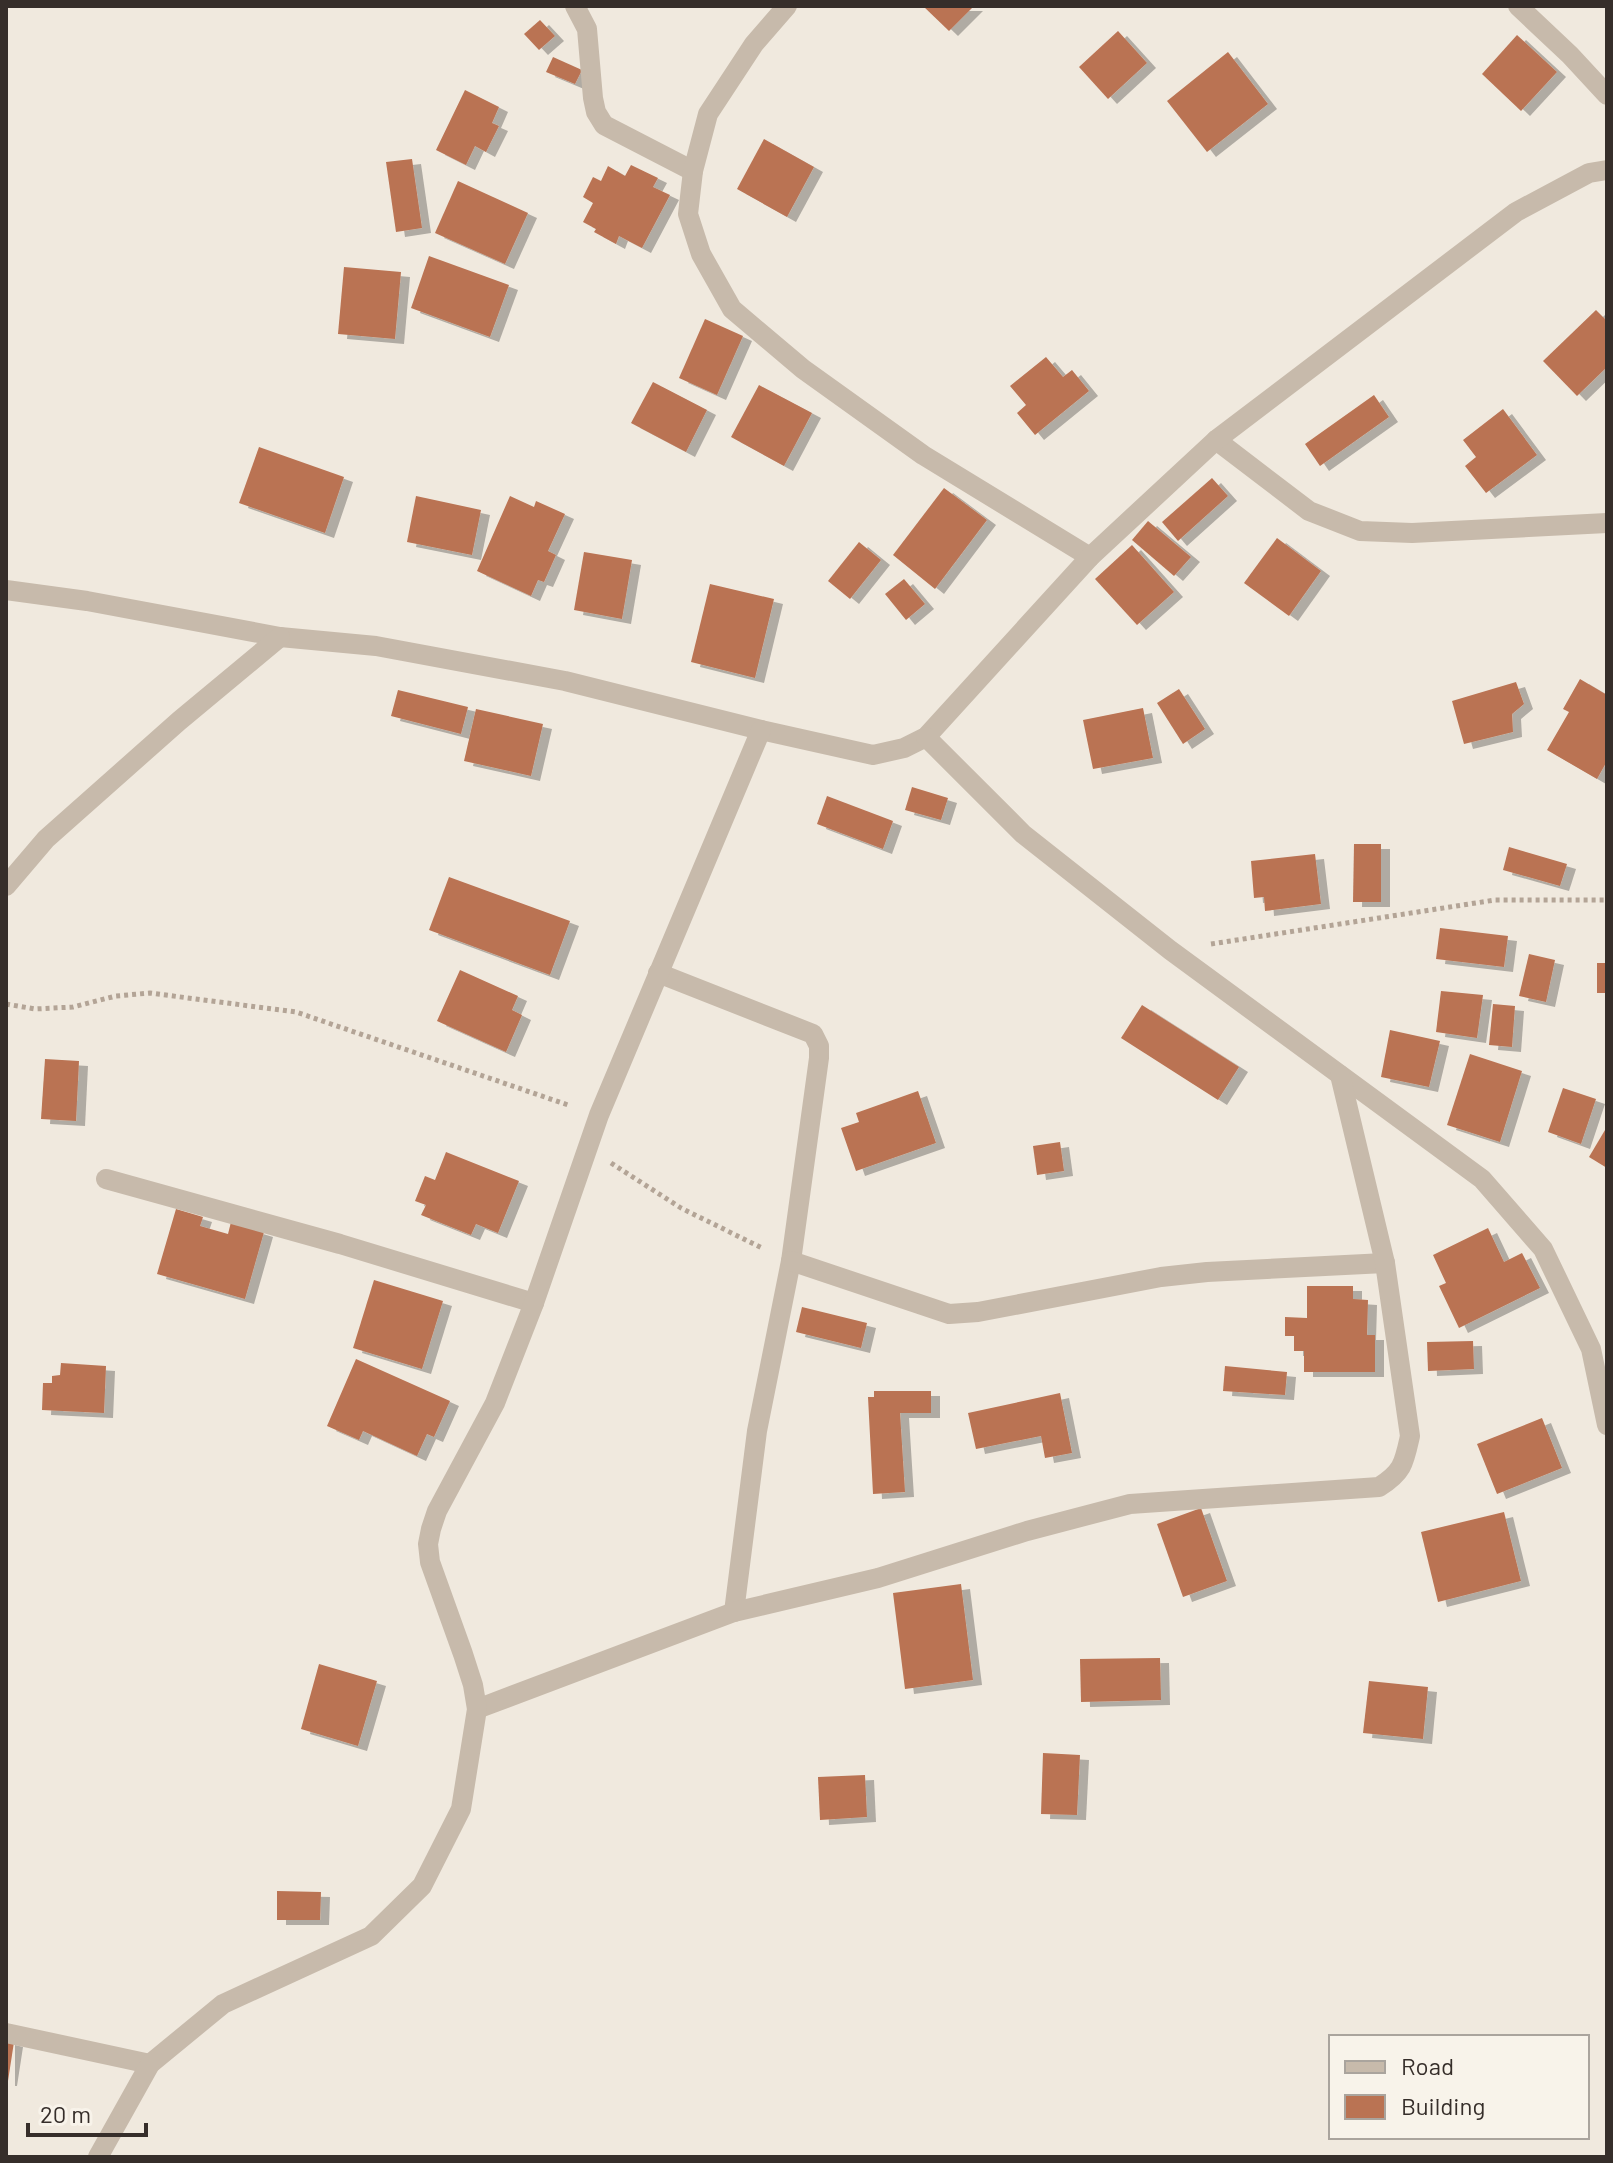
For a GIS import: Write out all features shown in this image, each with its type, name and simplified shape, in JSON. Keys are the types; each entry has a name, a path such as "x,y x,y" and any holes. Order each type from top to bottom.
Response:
{"street":[{"path":"575,6 587,29 593,98 596,112 604,125 693,171"},
{"path":"787,6 754,44 708,114 693,171 688,214 701,254 732,309 803,369 923,455 1090,557"},
{"path":"1518,6 1607,95"},
{"path":"6,590 87,601 280,637 376,646 565,681 873,755 904,748 926,737 1090,557 1216,440 1516,212 1589,173 1607,170"},
{"path":"1216,440 1309,511 1360,531 1412,533 1607,523"},
{"path":"6,886 46,839 179,721 280,637"},
{"path":"98,2157 150,2064 223,2004 371,1936 422,1886 461,1809 477,1709 463,1654 434,1578 428,1544 431,1529 437,1511 495,1403 534,1303 599,1115 761,730"},
{"path":"926,737 1023,834 1170,950 1482,1179 1543,1249 1591,1349 1607,1425"},
{"path":"658,973 813,1034 819,1046 791,1261 757,1431 734,1612"},
{"path":"477,1709 734,1612 878,1578 1027,1531 1130,1504 1379,1487 1394,1478 1404,1463 1410,1436 1385,1263 1340,1075"},
{"path":"106,1179 312,1236 534,1303"},
{"path":"791,1261 949,1314 978,1312 1192,1274 1385,1263"},
{"path":"1591,1349 1607,1332"},
{"path":"6,2033 150,2064"}],"path":[{"path":"1170,950 1495,900 1607,900"},
{"path":"6,1004 35,1009 73,1007 116,996 150,993 296,1012 599,1115"},
{"path":"587,1147 681,1208 791,1261"}],"building":[{"path":"923,6 974,6 949,31"},
{"path":"540,20 555,36 539,50 524,34"},
{"path":"1118,31 1147,63 1108,99 1079,67"},
{"path":"1517,35 1557,72 1521,111 1482,74"},
{"path":"1228,52 1268,104 1207,152 1167,101"},
{"path":"553,57 582,70 575,84 546,72"},
{"path":"465,90 499,107 492,123 499,126 486,152 475,146 466,165 436,150"},
{"path":"764,139 814,167 787,217 737,189"},
{"path":"412,159 422,228 396,232 386,162"},
{"path":"631,165 658,178 653,187 670,195 642,248 619,236 616,244 583,222 593,203 583,197 593,177 601,181 608,166 625,176"},
{"path":"458,181 528,213 505,264 435,233"},
{"path":"429,256 509,285 490,337 411,308"},
{"path":"344,267 401,272 395,339 338,334"},
{"path":"1596,310 1607,321 1607,367 1577,396 1543,361"},
{"path":"705,319 743,336 717,395 679,378"},
{"path":"1046,357 1063,377 1072,370 1089,391 1035,435 1017,413 1026,405 1010,386"},
{"path":"653,382 707,410 686,452 631,423"},
{"path":"759,385 812,413 784,466 731,437"},
{"path":"1374,395 1389,417 1320,466 1305,444"},
{"path":"1503,409 1537,455 1486,493 1465,466 1476,457 1463,440"},
{"path":"259,447 344,477 325,533 239,503"},
{"path":"1212,478 1228,496 1178,541 1162,522"},
{"path":"944,488 987,520 935,589 893,555"},
{"path":"416,496 481,510 472,555 407,542"},
{"path":"510,496 534,507 536,501 565,514 548,551 556,555 544,582 538,580 531,596 477,571"},
{"path":"1148,521 1191,557 1174,576 1132,540"},
{"path":"1277,538 1321,571 1289,616 1244,583"},
{"path":"859,542 881,560 850,599 828,581"},
{"path":"1132,545 1174,592 1137,625 1095,579"},
{"path":"584,552 632,560 622,619 574,610"},
{"path":"904,579 925,604 906,620 885,594"},
{"path":"710,584 774,599 755,678 691,662"},
{"path":"1580,679 1607,695 1607,761 1597,779 1547,750 1569,712 1563,709"},
{"path":"1516,682 1524,704 1512,714 1513,732 1464,744 1452,701"},
{"path":"1179,689 1205,729 1183,744 1157,703"},
{"path":"398,690 468,707 461,734 391,716"},
{"path":"1143,708 1153,758 1093,769 1083,720"},
{"path":"476,709 543,724 531,776 464,761"},
{"path":"912,787 948,798 941,820 905,810"},
{"path":"827,796 893,821 883,849 817,824"},
{"path":"1354,844 1381,844 1381,902 1353,902"},
{"path":"1509,847 1567,864 1560,886 1503,870"},
{"path":"1315,854 1321,904 1265,911 1264,897 1254,898 1251,861"},
{"path":"449,877 570,921 550,975 429,930"},
{"path":"1440,928 1508,936 1504,967 1436,959"},
{"path":"1529,954 1555,960 1546,1002 1519,996"},
{"path":"1597,963 1607,963 1607,993 1597,993"},
{"path":"460,970 518,996 512,1010 522,1015 506,1052 437,1021"},
{"path":"1441,991 1483,995 1477,1038 1436,1032"},
{"path":"1493,1004 1515,1006 1512,1047 1489,1045"},
{"path":"1142,1005 1239,1067 1218,1100 1121,1038"},
{"path":"1390,1030 1440,1041 1429,1087 1381,1077"},
{"path":"1470,1054 1522,1071 1500,1142 1447,1125"},
{"path":"45,1059 79,1061 76,1121 41,1119"},
{"path":"1563,1088 1596,1099 1581,1144 1548,1132"},
{"path":"918,1091 936,1143 856,1171 841,1128 859,1122 856,1113"},
{"path":"1605,1130 1607,1132 1607,1168 1589,1157"},
{"path":"1060,1142 1064,1171 1037,1175 1033,1146"},
{"path":"446,1152 519,1181 498,1233 476,1224 471,1235 421,1215 426,1205 415,1201 425,1176 435,1180"},
{"path":"176,1209 203,1217 200,1226 228,1234 231,1222 264,1232 245,1299 157,1274"},
{"path":"1488,1228 1504,1262 1522,1253 1540,1288 1459,1328 1439,1286 1446,1283 1433,1255"},
{"path":"374,1280 443,1301 422,1369 353,1348"},
{"path":"1307,1286 1353,1286 1353,1299 1368,1300 1367,1335 1375,1335 1375,1372 1304,1372 1304,1351 1294,1351 1294,1336 1285,1336 1285,1317 1307,1318"},
{"path":"802,1307 867,1323 861,1348 796,1332"},
{"path":"1473,1341 1474,1369 1428,1371 1427,1342"},
{"path":"356,1359 450,1401 434,1437 427,1434 417,1456 363,1431 359,1440 327,1426"},
{"path":"61,1363 106,1366 104,1413 42,1410 43,1383 52,1383 52,1376 60,1375"},
{"path":"1225,1366 1287,1372 1285,1395 1223,1391"},
{"path":"874,1391 931,1391 931,1413 900,1413 905,1492 873,1494 868,1397 874,1397"},
{"path":"1060,1393 1072,1453 1045,1458 1041,1436 976,1449 968,1413"},
{"path":"1542,1418 1562,1468 1497,1494 1477,1444"},
{"path":"1201,1508 1227,1581 1183,1597 1157,1524"},
{"path":"1504,1512 1521,1581 1438,1602 1421,1532"},
{"path":"961,1584 973,1680 905,1689 893,1593"},
{"path":"1160,1658 1161,1700 1081,1702 1080,1659"},
{"path":"319,1664 377,1681 358,1746 301,1729"},
{"path":"1369,1681 1428,1687 1423,1739 1363,1733"},
{"path":"1043,1753 1080,1755 1077,1815 1041,1814"},
{"path":"865,1775 867,1817 820,1820 818,1777"},
{"path":"277,1891 321,1892 320,1920 277,1920"},
{"path":"6,2040 14,2042 8,2081 6,2081"}]}
